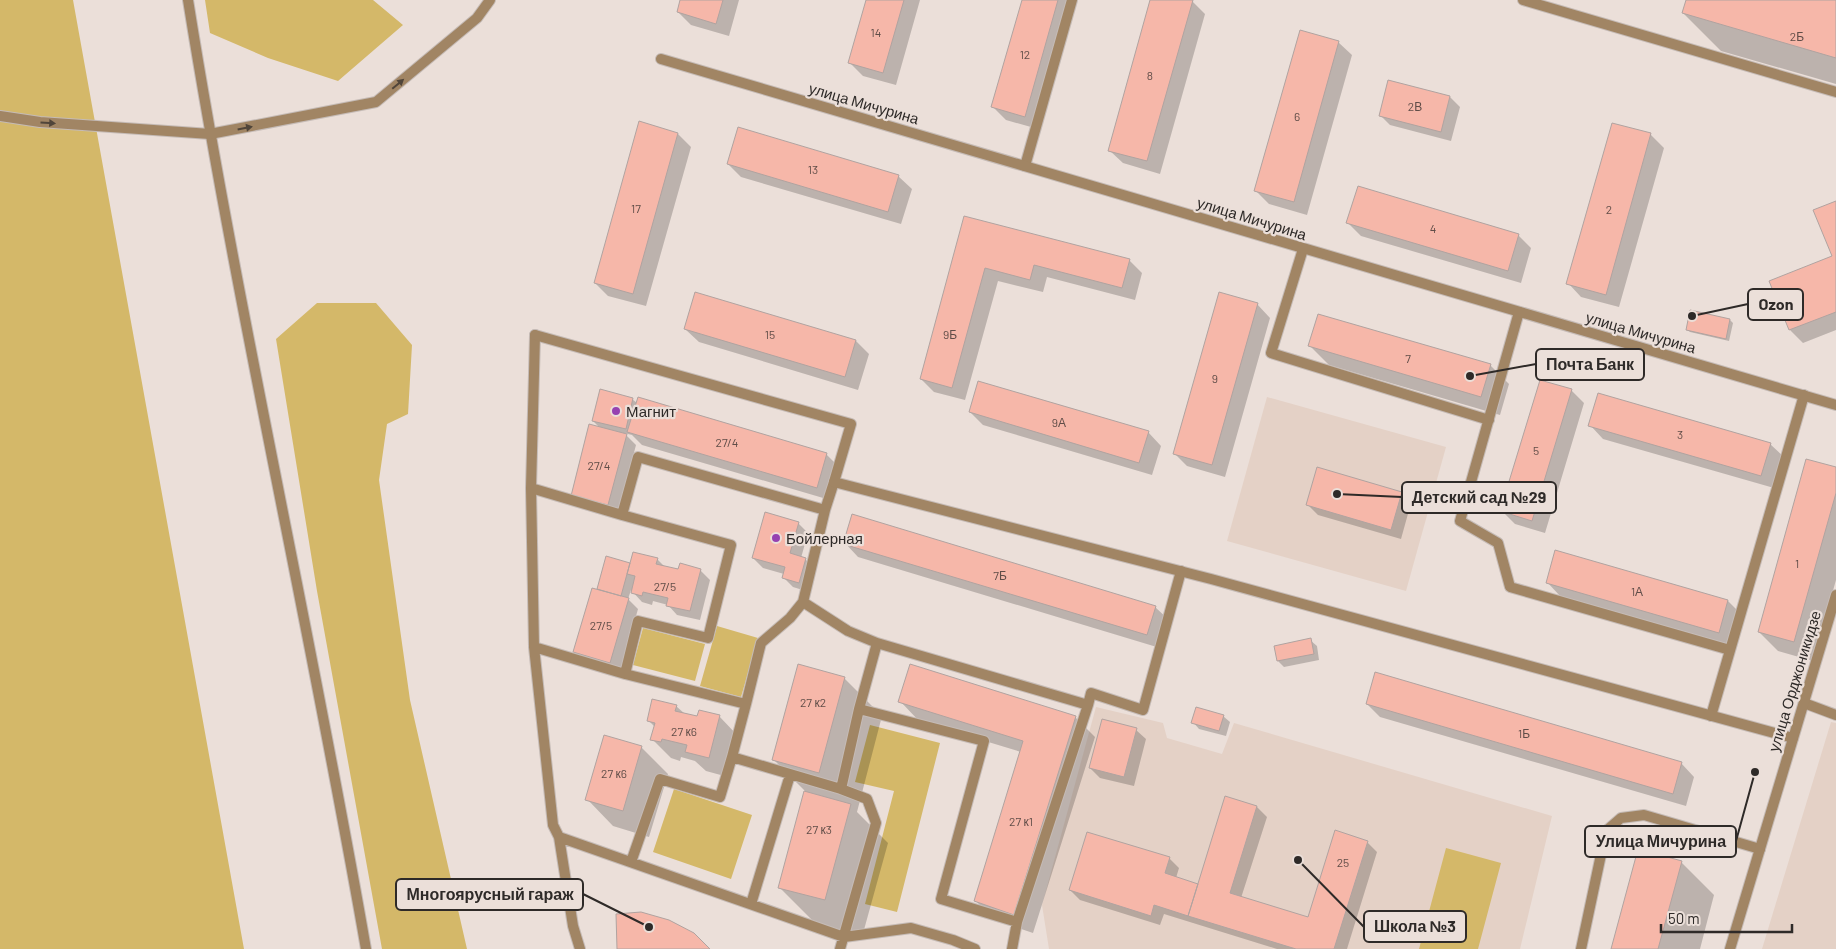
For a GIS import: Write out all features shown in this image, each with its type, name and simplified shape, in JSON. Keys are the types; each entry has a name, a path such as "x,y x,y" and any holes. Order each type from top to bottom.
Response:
{"street":[{"path":"188,0 234,269 344,820 366,949"},
{"path":"0,116 40,122 210,134 376,102 477,18 490,0"},
{"path":"1025,166 1072,0"},
{"path":"1523,0 1836,92"},
{"name":"улица Мичурина","path":"661,59 1836,405"},
{"path":"1303,249 1271,352 1489,420"},
{"path":"1519,312 1460,521 1498,543 1510,587 1730,650"},
{"path":"580,949 573,926 559,837 553,825 534,647 531,488 536,335 851,424 825,510 803,602 790,618 761,643 720,798 660,779 631,862"},
{"path":"1711,716 1804,395"},
{"path":"622,514 638,457 825,510"},
{"path":"834,482 1181,571 1793,738"},
{"path":"531,488 731,545 708,638 638,621 625,674"},
{"path":"1012,949 1017,922 1091,693 1143,710 1181,571"},
{"name":"улица Орджоникидзе","path":"1730,949 1836,595"},
{"path":"803,602 848,630 877,643 1088,705"},
{"path":"841,789 859,709 877,643"},
{"path":"534,647 625,674 746,704"},
{"path":"1804,703 1836,714"},
{"path":"859,709 984,741 941,899 1017,922"},
{"path":"732,756 841,789 867,799 876,824 840,949"},
{"path":"751,904 790,775"},
{"path":"1581,949 1606,831 1621,818 1644,815 1760,849"},
{"path":"559,837 844,936 911,928 953,940 975,949"}],"shaded area":[{"path":"0,0 73,0 244,949 0,949"},
{"path":"205,0 373,0 403,25 338,81 268,58 210,33"},
{"path":"317,303 376,303 412,345 408,414 387,424 379,480 410,700 467,949 382,949 317,591 276,339"},
{"path":"1267,397 1446,447 1406,591 1227,541"},
{"path":"717,626 758,638 741,697 700,686"},
{"path":"643,628 705,644 695,681 633,665"},
{"path":"1096,707 1163,723 1167,738 1222,754 1234,723 1552,816 1520,949 1049,949 1042,905"},
{"path":"1831,722 1836,723 1836,949 1762,949"},
{"path":"870,725 940,743 897,912 865,904 894,791 855,782"},
{"path":"674,789 752,815 731,879 653,852"},
{"path":"1446,848 1501,863 1478,949 1419,949"}],"building":[{"path":"680,0 723,0 716,24 677,12"},
{"path":"866,0 904,0 883,73 848,63"},
{"path":"1022,0 1058,0 1025,117 991,107"},
{"path":"1150,0 1193,0 1147,161 1108,151"},
{"path":"1686,0 1836,0 1836,58 1682,13"},
{"path":"1300,30 1339,41 1294,202 1254,191"},
{"path":"1388,80 1450,96 1441,132 1379,116"},
{"path":"639,121 678,133 633,294 594,283"},
{"path":"1612,123 1651,133 1606,295 1566,284"},
{"path":"738,127 899,175 888,212 727,164"},
{"path":"1358,186 1519,234 1508,271 1346,223"},
{"path":"1836,201 1836,312 1789,330 1769,281 1832,256 1813,210"},
{"path":"964,216 1130,259 1122,288 1034,265 1030,280 985,268 952,388 920,379"},
{"path":"695,292 856,340 845,377 684,329"},
{"path":"1219,292 1258,303 1212,465 1173,454"},
{"path":"1690,310 1730,319 1726,339 1686,330"},
{"path":"1318,314 1491,364 1481,397 1308,346"},
{"path":"1540,380 1572,389 1532,521 1500,511"},
{"path":"978,381 1149,431 1139,463 969,412"},
{"path":"600,389 633,398 626,429 592,421"},
{"path":"1598,393 1771,443 1761,476 1588,426"},
{"path":"638,397 827,453 817,488 627,432"},
{"path":"589,424 627,434 608,505 571,496"},
{"path":"1806,459 1836,467 1836,493 1794,642 1758,632"},
{"path":"1317,467 1402,492 1391,530 1306,505"},
{"name":"Бойлерная","path":"765,512 799,522 790,553 806,558 799,583 782,578 785,567 752,558"},
{"path":"852,514 1156,606 1147,635 843,544"},
{"path":"1555,550 1728,600 1719,633 1546,583"},
{"path":"633,552 658,558 656,564 678,569 680,563 701,569 690,611 666,606 668,598 643,592 642,596 631,593 635,576 627,574"},
{"path":"606,556 630,563 621,596 597,589"},
{"path":"592,588 629,598 610,663 573,652"},
{"path":"1311,638 1314,654 1277,661 1274,646"},
{"path":"798,664 845,677 819,773 772,760"},
{"path":"910,664 1076,716 1014,915 974,901 1023,741 898,702"},
{"path":"1375,672 1682,762 1673,794 1366,704"},
{"path":"652,699 677,705 675,711 697,716 699,710 720,715 709,758 685,752 687,745 662,739 661,742 650,740 655,723 647,721"},
{"path":"1196,707 1224,715 1219,731 1191,723"},
{"path":"1102,719 1137,728 1124,777 1089,768"},
{"path":"604,735 642,746 623,811 585,800"},
{"path":"804,791 851,804 825,900 778,888"},
{"path":"1225,796 1257,806 1230,893 1308,917 1335,830 1368,841 1334,949 1296,949 1188,916"},
{"path":"1087,832 1170,857 1165,873 1198,884 1188,916 1154,905 1151,916 1069,890"},
{"path":"1638,849 1682,861 1658,949 1611,949"},
{"path":"641,912 669,920 694,933 710,949 617,949 616,914"}],"place":[{"name":"Ozon","path":"1692,316"},
{"name":"Почта Банк","path":"1470,376"},
{"name":"Магнит","path":"616,411"},
{"name":"Детский сад №29","path":"1337,494"},
{"name":"Бойлерная","path":"776,538"},
{"name":"Улица Мичурина","path":"1755,772"},
{"name":"Школа №3","path":"1298,860"},
{"name":"Многоярусный гараж","path":"649,927"}]}
